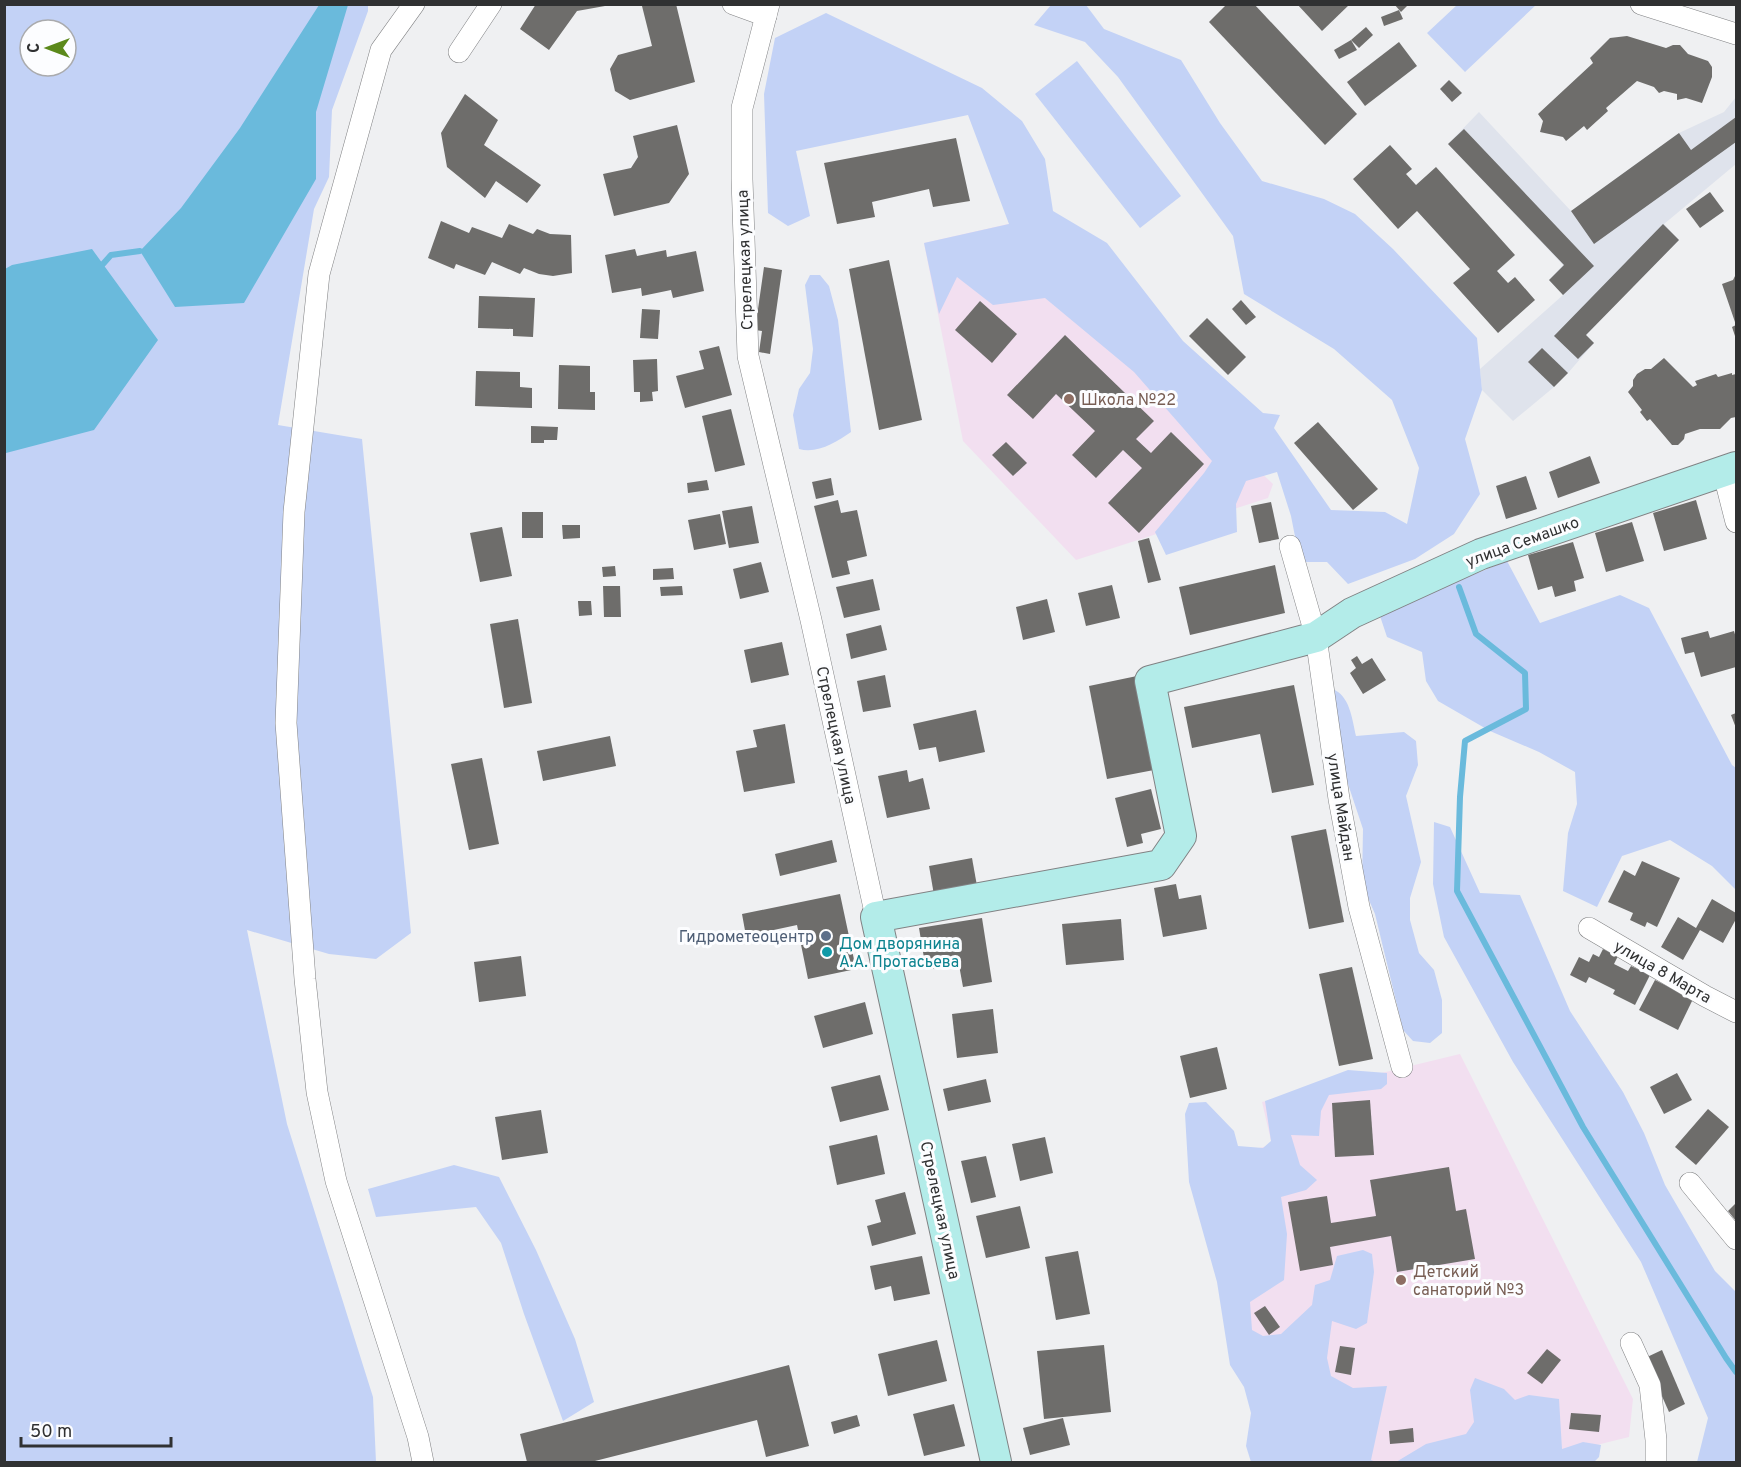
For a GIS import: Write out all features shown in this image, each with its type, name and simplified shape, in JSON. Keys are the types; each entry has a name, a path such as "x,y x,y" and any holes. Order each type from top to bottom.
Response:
{"street":[{"path":"414,4 381,50 319,274 294,512 286,723 305,979 317,1092 336,1181 418,1437 423,1462"},
{"path":"459,52 491,4"},
{"path":"733,4 767,10"},
{"path":"1641,4 1737,34"},
{"name":"Стрелецкая улица","path":"767,10 742,108 747,356 809,609 996,1462"},
{"path":"1730,469 1737,522"},
{"name":"улица Семашко","path":"876,917 1161,865 1181,836 1150,681 1316,637 1352,613 1481,554 1730,469"},
{"name":"улица Майдан","path":"1290,546 1316,637 1339,799 1359,907 1402,1067"},
{"name":"улица 8 Марта","path":"1589,928 1705,996 1737,1012"},
{"path":"1690,1183 1737,1239"},
{"path":"1631,1343 1650,1385 1656,1462"}],"shaded area":[{"path":"5,5 368,5 368,11 332,110 329,177 314,209 278,425 362,439 411,933 376,959 329,954 247,930 287,1124 373,1397 376,1462 5,1462"},
{"path":"319,5 348,5 316,112 316,179 244,303 175,307 140,251 181,208 240,128"},
{"path":"1051,5 1086,5 1104,29 1181,60 1220,123 1262,181 1324,199 1355,214 1393,249 1477,338 1482,390 1465,439 1480,494 1454,534 1415,559 1348,584 1327,562 1300,562 1291,516 1277,472 1246,481 1236,504 1237,532 1166,555 1155,532 1212,461 1134,372 1045,298 993,305 957,277 939,314 924,243 1009,224 968,115 796,151 810,216 788,226 768,213 764,94 775,38 826,13 982,88 1022,121 1045,159 1053,211 1107,243 1183,341 1263,413 1280,415 1274,428 1331,510 1385,512 1407,524 1419,468 1392,400 1334,349 1244,294 1233,236 1118,77 1085,42 1034,25"},
{"path":"1457,5 1536,5 1465,72 1427,33"},
{"path":"1077,61 1181,196 1140,228 1035,94"},
{"path":"1736,97 1736,164 1664,224 1679,240 1586,335 1594,343 1568,373 1513,421 1482,390 1480,369 1563,295 1549,280 1563,265 1448,144 1479,112 1571,211 1679,133 1724,112"},
{"name":"Школа №22","path":"1030,219 1138,358 1273,484 1268,498 1076,560 963,441 924,243"},
{"path":"92,249 158,340 94,430 5,455 5,269 12,265"},
{"path":"810,275 820,275 829,286 838,320 851,432 826,446 806,450 799,449 793,415 799,389 810,373 813,349 805,285"},
{"path":"1507,561 1540,623 1620,595 1649,608 1732,765 1736,768 1736,890 1712,866 1670,840 1622,856 1597,907 1563,891 1568,833 1577,804 1575,772 1539,752 1490,731 1438,701 1426,681 1422,652 1387,637 1379,613"},
{"path":"1332,689 1343,696 1356,736 1404,732 1416,741 1418,765 1406,796 1421,862 1410,898 1410,920 1419,953 1434,970 1442,1000 1442,1033 1430,1043 1413,1041 1403,1030 1375,914 1362,884 1363,829 1334,742"},
{"path":"1434,822 1450,827 1480,893 1520,895 1570,1011 1623,1092 1644,1133 1665,1185 1715,1271 1736,1292 1736,1462 1697,1462 1708,1418 1641,1262 1513,1062 1444,937 1433,884"},
{"name":"Детский санаторий №3","path":"1460,1054 1633,1399 1629,1437 1528,1462 1270,1462 1203,1161 1272,1145 1262,1102"},
{"path":"1348,1070 1387,1073 1387,1084 1381,1089 1329,1095 1321,1111 1319,1136 1291,1135 1300,1165 1317,1180 1306,1190 1281,1197 1287,1234 1284,1280 1250,1302 1252,1330 1263,1336 1281,1334 1312,1305 1315,1285 1330,1280 1337,1256 1363,1250 1372,1254 1374,1272 1367,1323 1356,1329 1332,1321 1327,1358 1331,1376 1353,1388 1387,1386 1371,1460 1376,1462 1251,1462 1246,1446 1251,1413 1244,1387 1230,1365 1217,1282 1189,1182 1185,1114 1189,1103 1206,1102 1234,1131 1238,1146 1263,1148 1271,1141 1265,1101"},
{"path":"454,1165 499,1177 536,1250 575,1339 594,1402 563,1421 501,1243 476,1207 376,1217 368,1189"},
{"path":"1475,1378 1504,1389 1515,1400 1529,1395 1559,1399 1562,1449 1583,1442 1601,1445 1599,1457 1594,1462 1396,1462 1426,1444 1466,1434 1474,1422 1470,1390"}],"building":[{"path":"536,4 605,4 605,6 577,11 549,50 520,29"},
{"path":"639,4 676,4 695,82 630,100 615,91 610,69 618,55 652,46 642,6"},
{"path":"1227,4 1254,4 1357,114 1325,145 1209,22"},
{"path":"1297,4 1350,4 1322,31"},
{"path":"1394,4 1409,4 1401,12"},
{"path":"1399,10 1403,19 1384,26 1381,17"},
{"path":"1366,27 1373,35 1359,48 1351,40"},
{"path":"1627,36 1666,48 1680,45 1688,54 1708,61 1712,67 1712,77 1702,103 1686,98 1677,100 1677,94 1664,91 1659,93 1654,87 1637,81 1606,108 1608,111 1587,130 1584,126 1566,141 1563,137 1540,132 1543,121 1538,114 1593,63 1590,58 1610,38"},
{"path":"1351,40 1357,50 1339,59 1334,50"},
{"path":"1399,42 1417,66 1365,106 1347,82"},
{"path":"1449,80 1462,93 1452,102 1440,89"},
{"path":"465,94 498,120 484,145 541,185 527,203 496,181 485,198 447,167 441,133"},
{"path":"1736,117 1736,142 1594,244 1571,211 1679,133 1691,150"},
{"path":"677,125 689,174 669,203 614,216 603,174 631,168 638,157 633,136"},
{"path":"1464,129 1594,266 1563,295 1549,280 1564,265 1448,144"},
{"path":"956,138 970,201 933,207 929,189 872,202 875,217 837,224 824,163"},
{"path":"1390,145 1412,169 1406,174 1416,185 1436,167 1515,255 1497,271 1508,283 1515,277 1535,300 1498,333 1453,283 1470,269 1417,211 1398,229 1353,179"},
{"path":"1710,192 1724,211 1700,228 1686,209"},
{"path":"441,221 469,233 472,227 502,238 509,224 533,234 537,229 550,234 571,235 572,273 553,276 524,268 520,274 492,262 485,275 456,264 454,269 428,258"},
{"path":"1663,224 1679,240 1586,335 1594,343 1578,359 1554,336"},
{"path":"635,249 637,256 666,250 667,257 696,251 704,291 673,298 671,290 642,296 641,288 612,293 605,255"},
{"path":"889,260 922,420 879,430 849,269"},
{"path":"764,267 782,270 770,354 759,352 762,331 755,330"},
{"path":"1736,274 1736,325 1722,284 1733,280"},
{"path":"479,296 535,298 533,337 513,336 513,329 478,328"},
{"path":"1241,300 1256,317 1246,325 1232,309"},
{"path":"980,301 1017,334 992,363 955,330"},
{"path":"642,309 660,310 658,339 640,338"},
{"path":"1207,318 1246,357 1228,375 1189,336"},
{"path":"1736,325 1736,339 1732,327"},
{"path":"1065,335 1154,421 1136,439 1151,453 1171,432 1204,464 1139,533 1108,503 1142,468 1123,450 1096,478 1072,455 1095,431 1056,394 1033,419 1007,395"},
{"path":"719,346 732,395 685,408 676,376 704,369 699,351"},
{"path":"1542,348 1568,373 1554,387 1528,362"},
{"path":"1664,358 1693,387 1697,385 1695,381 1716,374 1718,377 1736,374 1736,417 1731,418 1720,429 1700,429 1685,434 1684,439 1678,445 1672,445 1650,419 1647,421 1640,412 1642,410 1628,392 1637,374 1645,369 1651,369"},
{"path":"657,359 658,391 652,392 653,401 640,402 640,392 634,392 633,360"},
{"path":"559,365 590,366 590,392 595,392 595,410 558,409"},
{"path":"476,371 520,372 520,387 532,388 532,408 475,406"},
{"path":"731,409 745,465 715,472 702,416"},
{"path":"1318,422 1378,489 1353,510 1294,443"},
{"path":"531,426 558,427 557,440 531,443"},
{"path":"1006,442 1027,463 1013,476 992,455"},
{"path":"1590,456 1600,483 1558,498 1549,472"},
{"path":"1526,476 1537,509 1506,519 1496,486"},
{"path":"831,478 834,495 816,499 812,482"},
{"path":"707,480 709,490 688,493 687,483"},
{"path":"838,500 841,513 857,510 867,556 847,561 850,574 832,578 814,506"},
{"path":"1696,500 1707,539 1664,551 1653,513"},
{"path":"1271,502 1279,539 1259,543 1251,506"},
{"path":"752,506 759,543 729,548 722,511"},
{"path":"522,512 543,512 543,538 522,538"},
{"path":"720,514 726,544 694,550 688,520"},
{"path":"1632,522 1644,561 1606,572 1595,533"},
{"path":"562,525 580,525 580,538 563,539"},
{"path":"502,527 512,576 480,582 470,533"},
{"path":"1149,538 1161,580 1148,583 1138,541"},
{"path":"1573,542 1584,578 1574,581 1576,591 1555,597 1552,586 1538,590 1528,555"},
{"path":"761,562 769,592 740,599 733,569"},
{"path":"1275,565 1285,613 1190,635 1179,587"},
{"path":"615,566 616,576 603,577 602,567"},
{"path":"673,568 674,579 653,580 653,569"},
{"path":"873,579 880,610 844,618 836,587"},
{"path":"1112,585 1120,618 1086,626 1078,593"},
{"path":"603,586 620,586 621,617 604,617"},
{"path":"682,586 683,595 661,596 660,587"},
{"path":"1047,599 1055,632 1023,640 1016,607"},
{"path":"578,601 591,601 592,615 579,616"},
{"path":"518,619 532,703 504,708 490,624"},
{"path":"881,625 887,650 851,659 846,634"},
{"path":"1708,631 1710,638 1734,631 1736,667 1701,677 1694,652 1685,654 1681,638"},
{"path":"782,642 789,675 751,683 744,650"},
{"path":"1357,656 1362,664 1372,658 1386,680 1363,694 1350,673 1356,668 1351,660"},
{"path":"885,675 891,707 863,712 857,681"},
{"path":"1137,676 1154,770 1107,779 1089,686"},
{"path":"1294,685 1314,785 1272,793 1260,734 1192,748 1184,707"},
{"path":"976,710 985,752 939,762 936,747 919,750 913,724"},
{"path":"1736,713 1736,728 1731,715"},
{"path":"785,724 795,783 744,792 736,751 757,747 753,730"},
{"path":"610,736 616,766 543,781 537,751"},
{"path":"482,758 499,844 469,850 451,764"},
{"path":"907,770 909,782 923,778 930,809 887,818 878,776"},
{"path":"1151,789 1161,829 1141,834 1143,843 1127,847 1115,798"},
{"path":"1326,829 1344,922 1309,929 1291,836"},
{"path":"832,840 837,862 780,876 775,854"},
{"path":"972,858 977,886 934,895 929,866"},
{"path":"1642,861 1680,878 1657,927 1647,922 1645,927 1630,920 1633,913 1608,902 1624,870 1635,876"},
{"path":"1176,884 1179,899 1201,895 1207,929 1163,937 1154,888"},
{"name":"Дом дворянина А.А. Протасьева","path":"840,894 856,969 808,979 797,925 746,936 742,914"},
{"path":"1712,899 1736,913 1736,919 1723,943 1700,930 1683,960 1661,947 1678,917 1696,928"},
{"path":"982,918 992,982 963,987 959,965 926,970 919,928"},
{"path":"1121,919 1124,960 1066,965 1062,924"},
{"path":"1603,949 1618,956 1614,964 1628,971 1631,966 1650,975 1635,1005 1613,994 1615,990 1589,977 1586,983 1570,975 1579,957 1589,962 1593,954 1599,957"},
{"path":"521,956 526,996 479,1002 474,962"},
{"path":"1352,967 1373,1059 1339,1066 1319,974"},
{"path":"1655,980 1693,999 1678,1030 1639,1010"},
{"path":"865,1002 873,1034 823,1048 814,1016"},
{"path":"993,1009 998,1053 957,1058 952,1014"},
{"path":"1217,1047 1227,1089 1190,1098 1180,1056"},
{"path":"1677,1073 1692,1100 1664,1114 1650,1087"},
{"path":"880,1075 889,1110 840,1122 831,1087"},
{"path":"986,1079 991,1102 948,1111 943,1089"},
{"path":"1370,1100 1374,1155 1335,1157 1332,1103"},
{"path":"1708,1109 1729,1127 1696,1165 1675,1147"},
{"path":"541,1110 548,1153 502,1160 495,1117"},
{"path":"877,1135 885,1174 837,1185 829,1146"},
{"path":"1045,1137 1053,1173 1020,1181 1012,1144"},
{"path":"986,1156 996,1197 971,1203 961,1161"},
{"path":"1449,1167 1456,1211 1466,1209 1475,1259 1397,1272 1391,1236 1330,1247 1333,1265 1300,1271 1288,1202 1327,1196 1331,1223 1376,1216 1370,1180"},
{"path":"905,1192 916,1234 872,1246 867,1226 881,1222 875,1200"},
{"path":"1736,1203 1736,1221 1728,1211"},
{"path":"1020,1206 1030,1248 986,1258 976,1216"},
{"path":"1078,1251 1090,1314 1056,1320 1045,1257"},
{"path":"922,1256 930,1294 894,1301 891,1286 875,1290 870,1266"},
{"path":"1265,1306 1280,1327 1269,1335 1254,1313"},
{"path":"937,1340 947,1381 888,1396 878,1354"},
{"path":"1104,1345 1111,1412 1044,1419 1037,1351"},
{"path":"1340,1346 1355,1348 1351,1375 1335,1372"},
{"path":"1547,1349 1561,1360 1542,1384 1527,1373"},
{"path":"1662,1350 1685,1404 1669,1412 1645,1358"},
{"path":"789,1365 809,1446 766,1457 757,1420 591,1462 527,1462 520,1434"},
{"path":"954,1404 965,1446 924,1456 913,1414"},
{"path":"1571,1413 1601,1415 1599,1432 1569,1429"},
{"path":"857,1415 860,1426 834,1434 831,1422"},
{"path":"1063,1418 1070,1445 1030,1455 1023,1428"},
{"path":"1413,1428 1414,1442 1390,1444 1389,1431"}],"waterway":[{"path":"103,264 111,255 140,251"},
{"path":"1459,587 1476,634 1525,673 1526,709 1465,741 1460,797 1457,891 1583,1127 1736,1372"}],"place":[{"name":"Школа №22","path":"1069,399"},
{"name":"Гидрометеоцентр","path":"826,936"},
{"name":"Дом дворянина А.А. Протасьева","path":"827,952"},
{"name":"Детский санаторий №3","path":"1401,1280"}]}
